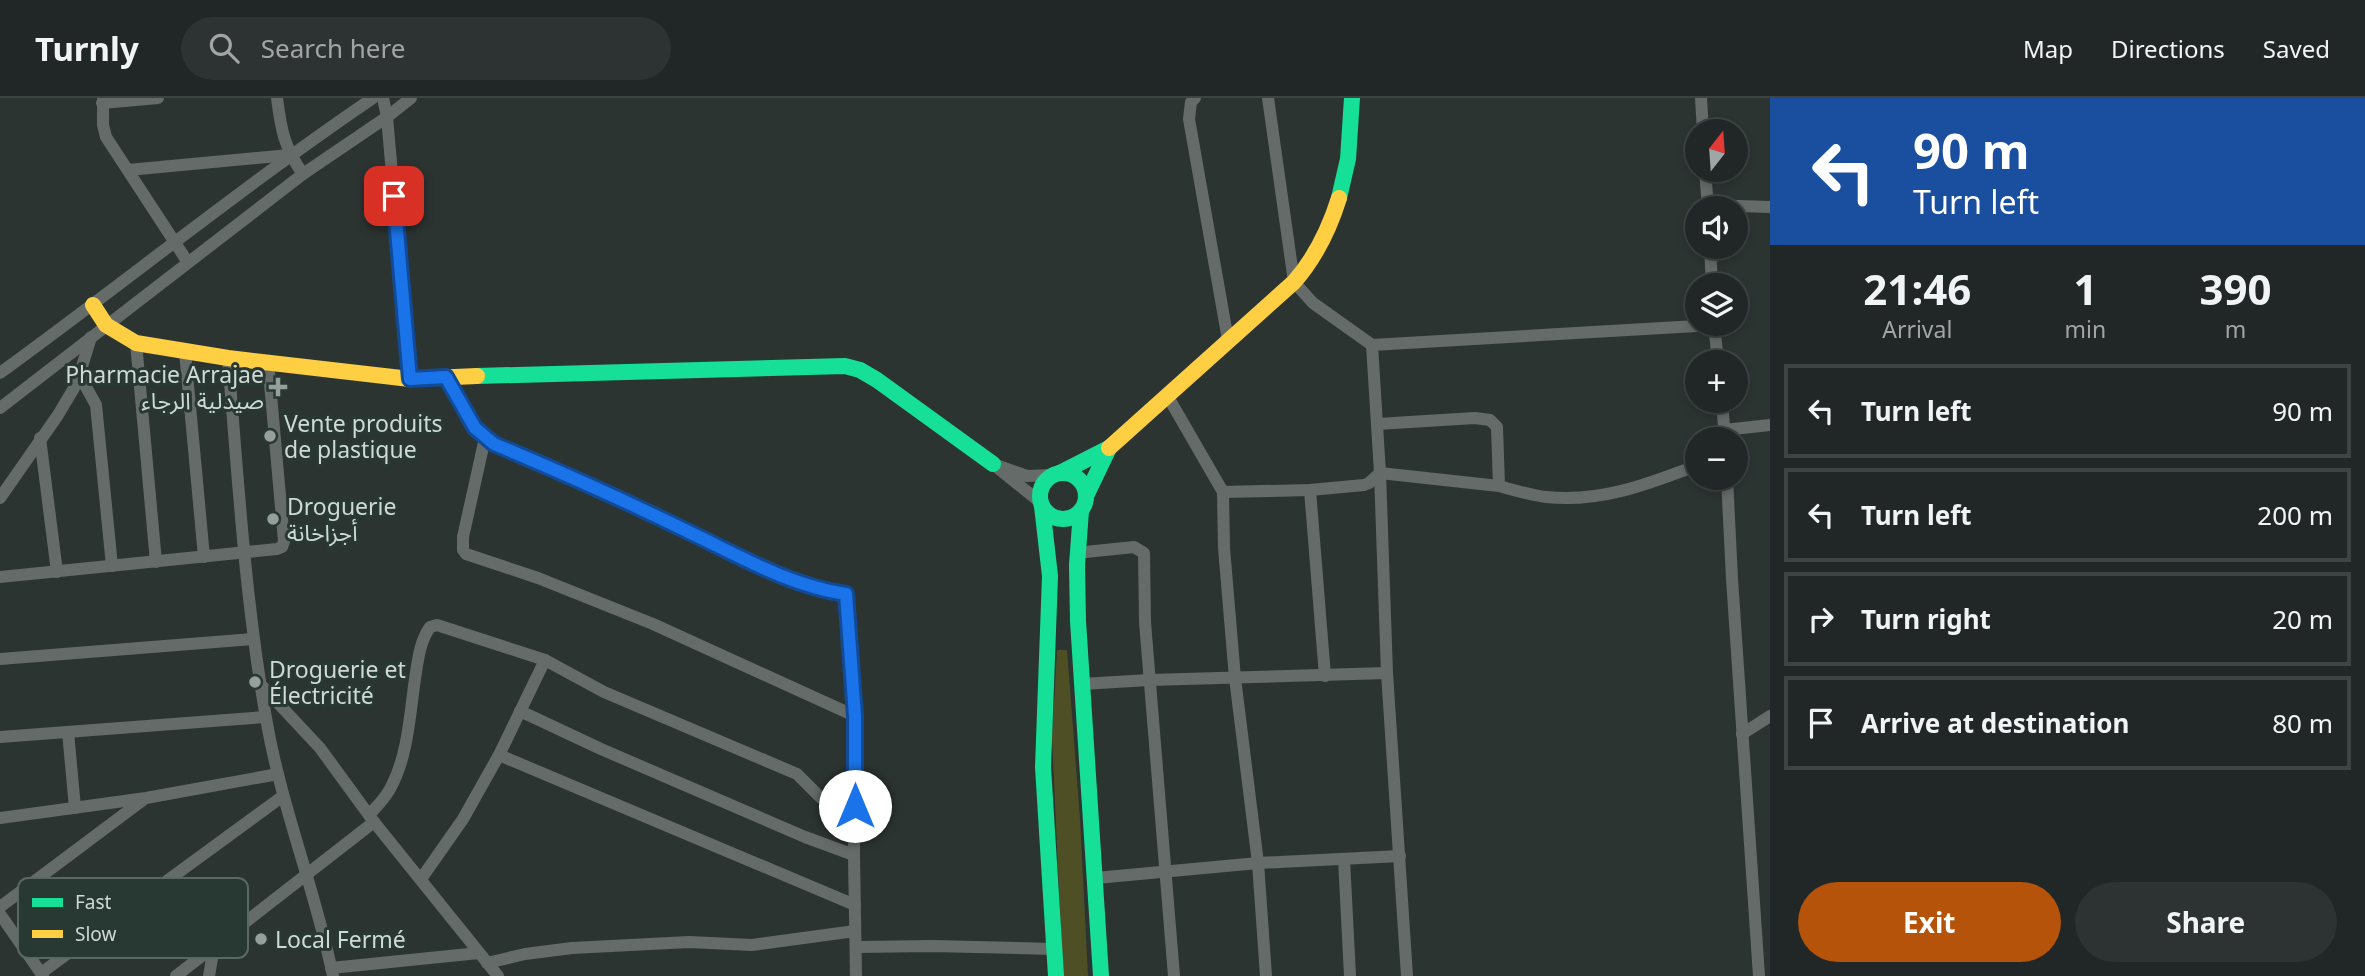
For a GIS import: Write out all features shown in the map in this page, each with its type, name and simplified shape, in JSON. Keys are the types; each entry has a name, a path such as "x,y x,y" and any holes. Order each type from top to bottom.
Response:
{"street":[{"path":"158,98 102,101 103,125 106,137 187,261"},
{"path":"276,98 281,134 290,155 303,174"},
{"path":"0,373 93,306 174,241 290,155 373,98"},
{"path":"383,98 387,117 410,379"},
{"path":"0,408 187,261 411,98"},
{"path":"1195,98 1191,102 1189,119 1228,340"},
{"path":"1268,98 1294,282 1313,303 1372,345 1685,326"},
{"path":"1056,976 1043,767 1050,576 1041,504 1042,485 1056,474 1109,448 1294,282 1313,258 1327,233 1339,196 1350,151 1352,98"},
{"path":"1701,98 1702,119"},
{"path":"128,170 290,155"},
{"path":"1748,207 1770,207"},
{"path":"93,306 106,325 136,343 228,358 410,379 571,372 845,366 860,370 877,380 993,464 1041,504 1052,517 1059,519 1075,516 1084,504 1109,448"},
{"path":"0,498 58,415 80,376 91,337"},
{"path":"136,343 156,562"},
{"path":"1372,345 1380,473 1387,673 1407,976"},
{"path":"185,352 204,557"},
{"path":"228,358 244,553 265,718 283,796 332,972 572,948 689,942 752,945 855,931"},
{"path":"0,577 282,547 284,541 268,361"},
{"path":"80,376 96,405 112,566"},
{"path":"446,377 475,428 494,444 692,533 743,559 808,586 846,594 855,716 853,855 856,976"},
{"path":"1167,395 1223,492 1224,548 1235,678 1258,863 1266,976"},
{"path":"1377,424 1475,418 1490,420 1497,427 1499,486"},
{"path":"1748,430 1770,425"},
{"path":"40,438 57,572"},
{"path":"485,438 463,537 463,550 466,554 538,578 653,624 762,676 855,716"},
{"path":"993,464 1027,476 1056,474 1075,476 1081,481 1084,504 1076,553 1101,976"},
{"path":"1223,492 1310,490 1364,485 1380,473 1499,486 1547,497 1606,496 1641,487 1685,470"},
{"path":"1310,490 1325,676"},
{"path":"1728,490 1759,976"},
{"path":"1076,553 1134,547 1144,553 1149,680 1174,976"},
{"path":"248,920 371,818 385,798 393,784 405,740 420,648 429,627 437,625 545,660 604,692 797,774 821,798 855,806"},
{"path":"0,659 253,639"},
{"path":"421,879 463,819 499,755 545,660"},
{"path":"1082,684 1387,673"},
{"path":"262,686 320,748 371,818 498,976"},
{"path":"520,711 601,749 853,855"},
{"path":"1742,734 1770,716"},
{"path":"0,737 265,718"},
{"path":"68,732 75,807"},
{"path":"499,755 855,905"},
{"path":"0,818 146,798 278,774"},
{"path":"172,878 283,796"},
{"path":"39,878 146,798"},
{"path":"1097,878 1258,863 1400,856"},
{"path":"1344,859 1350,976"},
{"path":"0,907 18,894"},
{"path":"0,914 18,940"},
{"path":"856,947 1055,949"},
{"path":"31,958 42,974 64,958"},
{"path":"176,976 200,958"},
{"path":"209,976 212,958"}],"shaded area":[{"path":"1057,650 1067,650 1080,819 1088,976 1063,976 1052,738"}],"traffic: fast":[{"path":"1339,198 1348,159 1352,98"},
{"path":"477,376 845,366 860,370 877,380 993,464"},
{"path":"1060,473 1109,448 1086,496"},
{"path":"1063,473 1079,480 1086,496 1079,512 1063,519 1047,512 1040,496 1047,480 1063,473"},
{"path":"1042,506 1050,576 1043,767 1056,976"},
{"path":"1081,511 1077,565 1078,621 1101,976"}],"traffic: slow":[{"path":"1109,448 1294,282 1321,243 1339,198"},
{"path":"93,305 106,325 136,343 228,358 410,379 477,376"}],"place":[{"name":"Pharmacie Arrajae صيدلية الرجاء","path":"278,387"},
{"name":"Vente produits de plastique","path":"270,436"},
{"name":"Droguerie أجزاخانة","path":"273,519"},
{"name":"Droguerie et Électricité","path":"255,682"},
{"name":"Local Fermé","path":"261,939"}],"route":[{"path":"394,196 410,379 446,377 475,428 494,444 692,533 743,559 808,586 846,594 855,716 855,806"}]}
